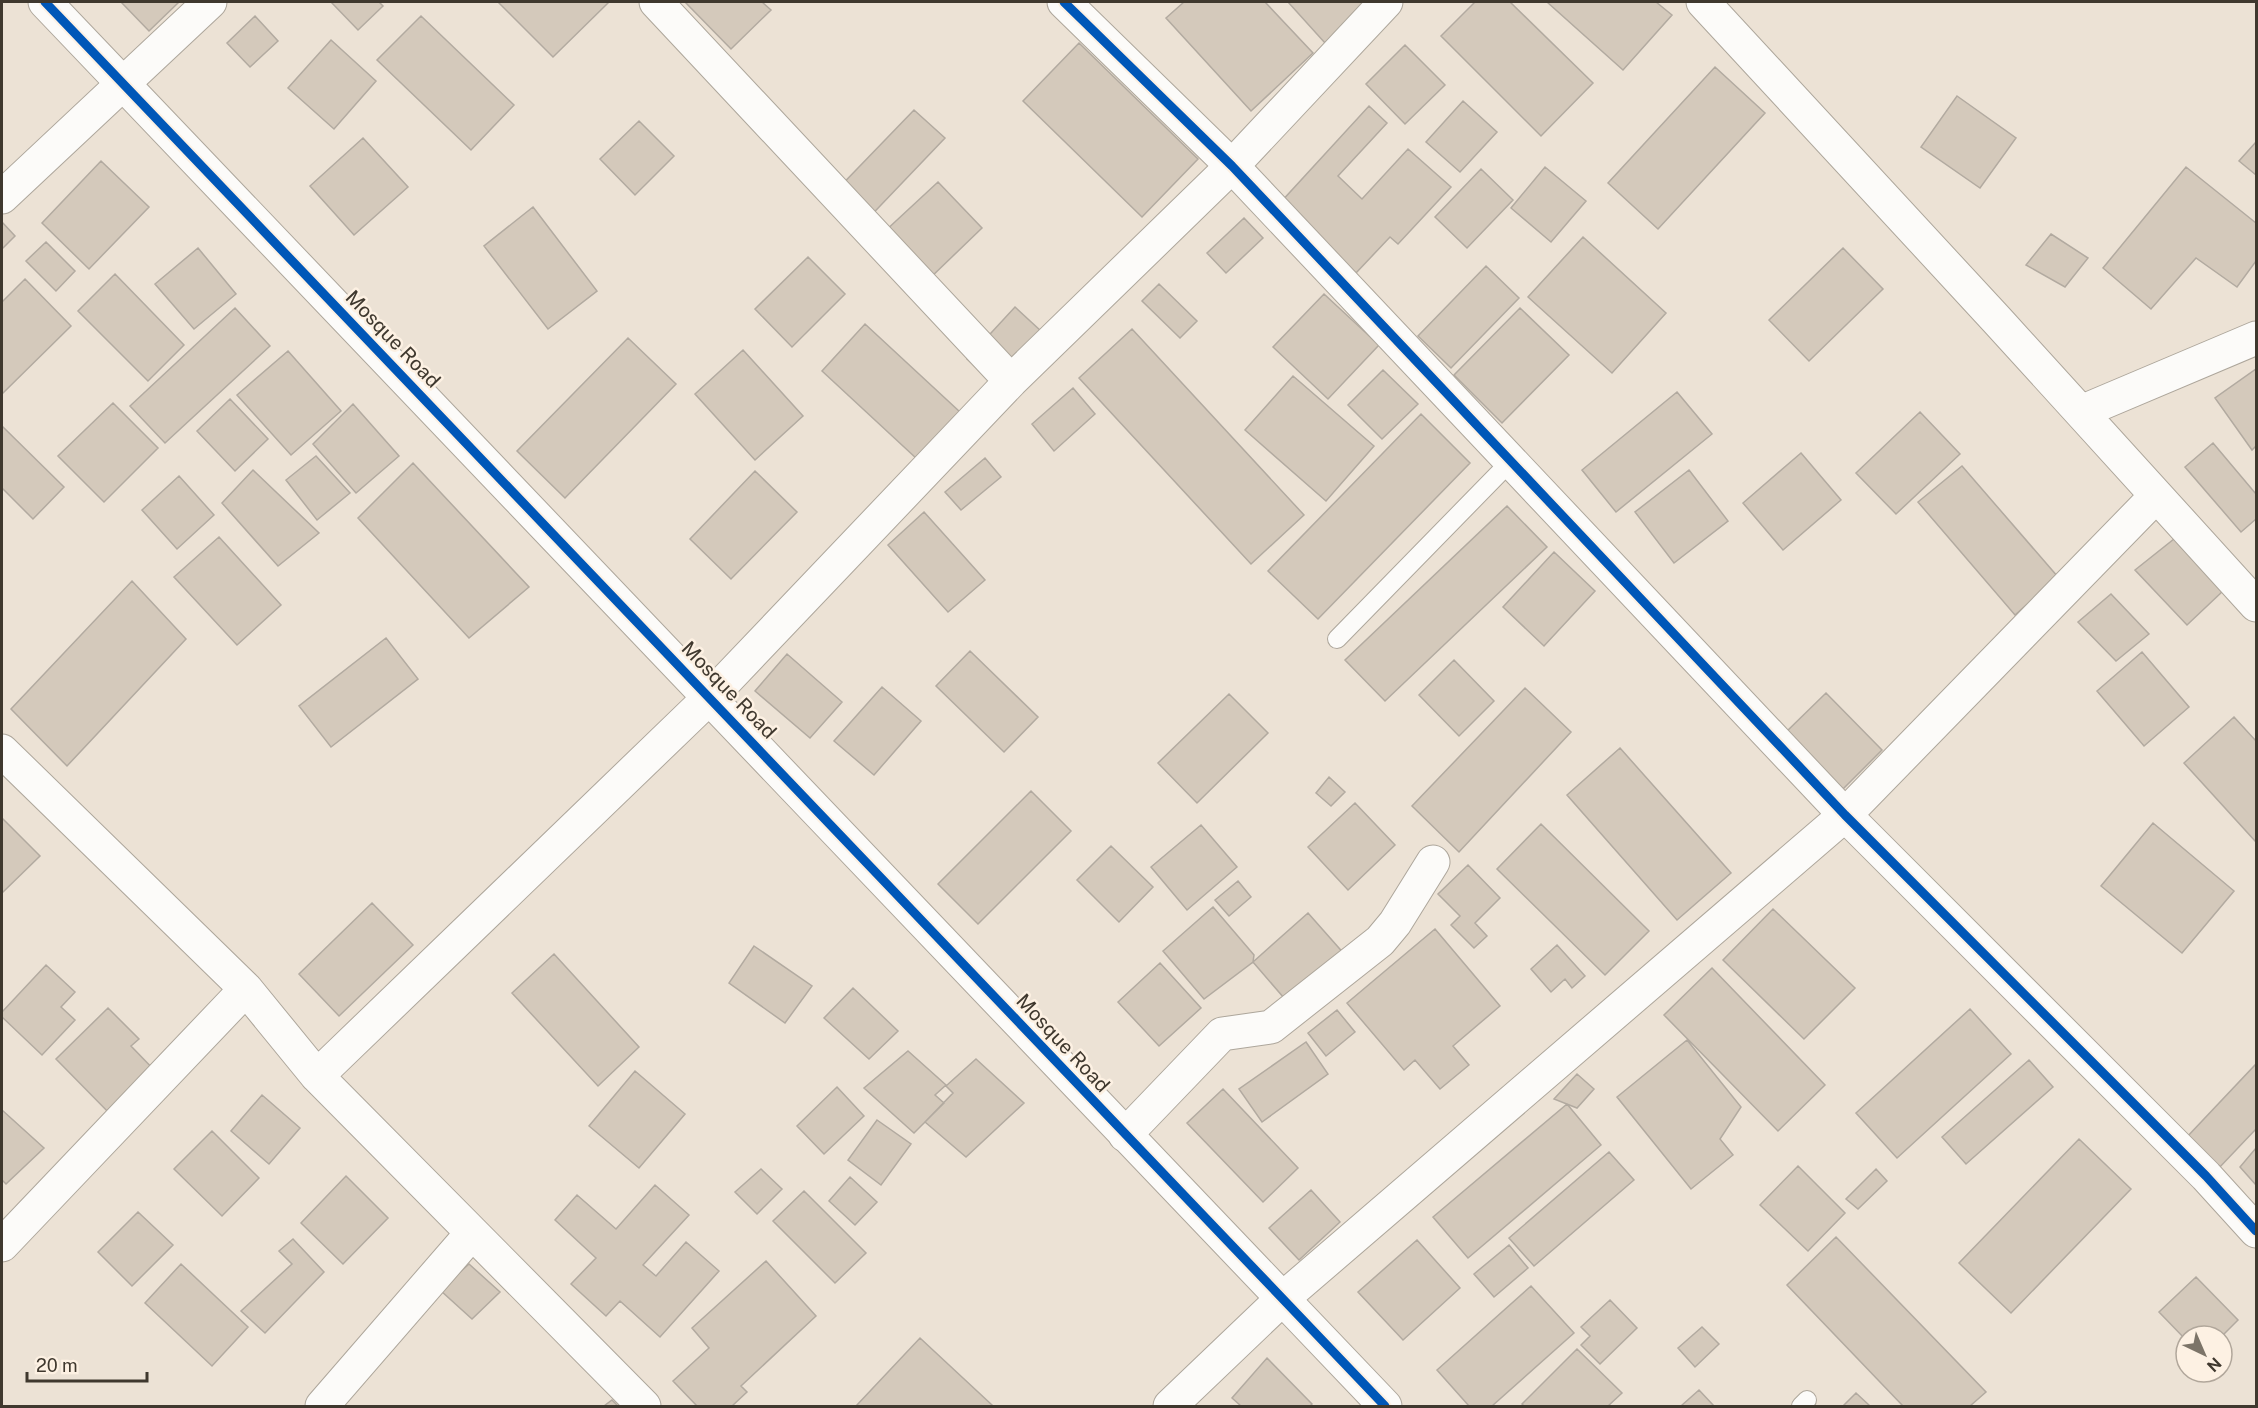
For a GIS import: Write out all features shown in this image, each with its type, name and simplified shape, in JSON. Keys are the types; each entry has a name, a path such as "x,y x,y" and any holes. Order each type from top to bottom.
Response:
{"street":[{"name":"Mosque Road","path":"45,2 710,697 1384,1407"},
{"path":"2,197 210,2"},
{"path":"656,2 1011,381"},
{"path":"1064,2 1232,166 1845,814 2206,1176 2256,1231"},
{"path":"317,1076 710,697 1011,381 1232,166 1386,2"},
{"path":"1703,2 2256,605"},
{"path":"2080,412 2256,338"},
{"path":"1170,1407 1281,1300 1845,814 2156,496"},
{"path":"2,751 246,988 317,1076 644,1407"},
{"path":"1125,1135 1222,1034 1271,1027 1380,941 1395,924 1433,862"},
{"path":"2,1245 246,988"},
{"path":"322,1407 472,1233"}],"lane":[{"path":"1337,639 1511,461"}],"building":[{"path":"121,2 179,2 149,31"},
{"path":"331,2 379,2 383,6 358,30"},
{"path":"498,2 609,2 553,57"},
{"path":"685,2 762,2 771,10 731,49"},
{"path":"1184,2 1265,2 1313,53 1251,111 1166,18"},
{"path":"1288,2 1371,2 1325,43"},
{"path":"1475,2 1510,2 1593,83 1541,136 1441,36"},
{"path":"1547,2 1656,2 1672,15 1623,70"},
{"path":"255,16 278,41 250,67 227,43"},
{"path":"421,16 514,105 471,150 377,60"},
{"path":"331,40 376,81 334,129 288,88"},
{"path":"1079,43 1198,159 1142,217 1023,101"},
{"path":"1405,45 1445,85 1405,124 1366,84"},
{"path":"1715,67 1765,113 1658,229 1608,183"},
{"path":"1957,96 2016,138 1980,188 1921,147"},
{"path":"1463,101 1497,132 1460,172 1426,142"},
{"path":"1369,106 1387,123 1338,176 1362,199 1408,149 1451,187 1398,244 1390,237 1356,273 1280,203"},
{"path":"914,110 945,138 860,227 829,198"},
{"path":"639,121 674,156 635,195 600,159"},
{"path":"363,138 408,187 354,235 310,186"},
{"path":"2256,142 2256,175 2239,161"},
{"path":"101,161 149,207 89,269 42,223"},
{"path":"1545,167 1586,201 1551,242 1511,208"},
{"path":"2186,167 2256,223 2256,261 2237,287 2196,258 2151,309 2103,268"},
{"path":"1481,169 1513,200 1467,248 1435,217"},
{"path":"938,182 982,228 927,281 883,233"},
{"path":"533,207 597,291 548,329 484,246"},
{"path":"1244,218 1263,238 1226,273 1207,253"},
{"path":"2,222 15,236 2,249"},
{"path":"2051,234 2088,258 2065,287 2026,265"},
{"path":"1583,237 1666,313 1612,373 1528,297"},
{"path":"46,242 75,271 56,291 26,261"},
{"path":"198,248 236,294 194,329 155,284"},
{"path":"1843,248 1883,289 1809,361 1769,320"},
{"path":"808,257 845,294 792,347 755,309"},
{"path":"1486,266 1519,298 1451,368 1418,336"},
{"path":"115,274 184,345 148,381 78,311"},
{"path":"25,279 71,326 2,394 2,302"},
{"path":"1159,284 1197,321 1180,338 1142,301"},
{"path":"1324,294 1379,345 1328,399 1273,347"},
{"path":"1015,307 1054,343 1006,395 967,359"},
{"path":"235,308 270,346 165,443 130,406"},
{"path":"1520,308 1569,355 1502,423 1454,375"},
{"path":"865,324 960,412 917,459 822,371"},
{"path":"1132,329 1304,515 1251,564 1079,378"},
{"path":"628,338 676,384 565,498 517,451"},
{"path":"743,350 803,416 755,460 695,394"},
{"path":"288,351 341,411 291,455 237,395"},
{"path":"2256,369 2256,446 2252,450 2215,398"},
{"path":"1383,370 1418,404 1382,439 1348,405"},
{"path":"1293,376 1374,446 1326,501 1245,430"},
{"path":"1073,388 1095,414 1054,451 1032,424"},
{"path":"1677,392 1712,434 1616,512 1582,470"},
{"path":"230,399 268,439 235,471 197,431"},
{"path":"113,403 158,448 104,502 58,456"},
{"path":"353,404 399,456 356,493 313,444"},
{"path":"1920,412 1960,454 1896,514 1856,473"},
{"path":"1421,414 1470,463 1318,619 1268,571"},
{"path":"2,426 64,487 33,519 2,488"},
{"path":"2213,443 2256,494 2256,519 2241,532 2185,467"},
{"path":"1801,453 1841,500 1783,550 1743,503"},
{"path":"316,456 350,493 317,520 286,480"},
{"path":"985,458 1001,477 961,510 945,492"},
{"path":"413,463 529,587 469,638 358,518"},
{"path":"1962,466 2058,577 2015,615 1918,502"},
{"path":"253,470 319,533 278,566 222,503"},
{"path":"1689,470 1728,521 1674,563 1635,512"},
{"path":"755,471 797,512 731,579 690,539"},
{"path":"179,476 214,515 177,549 142,510"},
{"path":"1507,506 1547,547 1385,701 1345,660"},
{"path":"924,512 985,580 948,612 888,545"},
{"path":"219,537 281,605 237,645 174,577"},
{"path":"2174,539 2224,590 2187,625 2135,570"},
{"path":"1554,552 1595,591 1544,646 1503,607"},
{"path":"132,581 186,639 67,766 11,709"},
{"path":"2111,594 2149,634 2116,661 2078,622"},
{"path":"386,638 418,679 331,747 299,706"},
{"path":"970,651 1038,717 1004,752 936,686"},
{"path":"2142,652 2189,707 2144,746 2097,691"},
{"path":"787,654 842,702 810,738 755,691"},
{"path":"1454,660 1494,701 1459,736 1419,695"},
{"path":"882,687 921,721 874,775 834,741"},
{"path":"1525,688 1571,732 1459,852 1412,806"},
{"path":"1826,693 1882,750 1841,791 1784,734"},
{"path":"1229,694 1268,733 1197,803 1158,763"},
{"path":"2234,717 2256,741 2256,842 2184,763"},
{"path":"1620,748 1731,873 1677,920 1567,795"},
{"path":"1329,777 1345,792 1331,806 1316,793"},
{"path":"1031,791 1071,831 978,924 938,884"},
{"path":"1355,803 1395,845 1348,890 1308,847"},
{"path":"2,820 40,856 2,893"},
{"path":"2153,823 2234,891 2182,953 2101,886"},
{"path":"1541,824 1649,931 1605,975 1497,869"},
{"path":"1201,825 1237,867 1187,910 1151,867"},
{"path":"1111,846 1153,887 1119,922 1077,880"},
{"path":"1468,865 1500,898 1475,923 1487,936 1474,948 1451,925 1460,916 1438,894"},
{"path":"1238,881 1251,897 1229,916 1215,900"},
{"path":"372,903 413,945 339,1016 299,974"},
{"path":"1213,907 1254,955 1253,962 1204,999 1163,951"},
{"path":"1773,909 1855,988 1804,1039 1723,960"},
{"path":"1308,913 1346,956 1290,1005 1253,962"},
{"path":"1435,929 1500,1006 1453,1046 1469,1065 1440,1089 1415,1060 1404,1070 1347,1003"},
{"path":"1557,945 1585,976 1572,988 1565,979 1551,992 1531,969"},
{"path":"754,946 812,986 785,1023 729,983"},
{"path":"554,954 639,1047 598,1086 512,993"},
{"path":"1160,963 1201,1008 1159,1046 1118,1002"},
{"path":"46,965 75,992 61,1007 75,1020 42,1055 2,1017 2,1012"},
{"path":"1712,968 1825,1085 1778,1131 1664,1015"},
{"path":"853,988 898,1031 869,1059 824,1018"},
{"path":"108,1008 139,1039 131,1046 159,1075 115,1119 56,1059"},
{"path":"1970,1009 2011,1054 1897,1158 1856,1113"},
{"path":"1337,1010 1355,1032 1326,1056 1308,1033"},
{"path":"1687,1040 1741,1107 1720,1139 1733,1155 1691,1189 1617,1097"},
{"path":"1306,1042 1328,1074 1262,1122 1239,1089"},
{"path":"908,1051 946,1085 935,1095 944,1103 914,1133 864,1088"},
{"path":"976,1059 1024,1103 966,1157 925,1122 953,1093 946,1086"},
{"path":"2029,1060 2053,1087 1966,1164 1942,1137"},
{"path":"2256,1064 2256,1129 2218,1169 2186,1138"},
{"path":"635,1071 685,1114 639,1168 589,1126"},
{"path":"1577,1074 1594,1089 1577,1108 1554,1099"},
{"path":"837,1087 864,1116 824,1154 797,1126"},
{"path":"1223,1089 1298,1168 1263,1202 1187,1123"},
{"path":"262,1095 300,1128 269,1164 231,1131"},
{"path":"1567,1104 1601,1145 1468,1258 1433,1217"},
{"path":"2,1110 44,1148 6,1184 2,1180"},
{"path":"877,1120 911,1144 881,1185 848,1160"},
{"path":"212,1131 259,1178 222,1216 174,1169"},
{"path":"2079,1139 2131,1189 2011,1313 1959,1263"},
{"path":"2256,1148 2256,1185 2240,1167"},
{"path":"1609,1152 1634,1180 1534,1266 1509,1238"},
{"path":"1798,1166 1845,1213 1808,1251 1760,1205"},
{"path":"761,1169 782,1189 757,1214 735,1192"},
{"path":"1876,1169 1887,1181 1858,1209 1846,1199"},
{"path":"346,1176 388,1218 343,1264 301,1223"},
{"path":"850,1177 877,1202 855,1225 829,1201"},
{"path":"655,1185 689,1215 643,1265 656,1276 686,1242 719,1271 660,1337 620,1301 606,1316 571,1284 596,1258 555,1220 577,1195 616,1229"},
{"path":"1311,1190 1340,1222 1299,1260 1269,1228"},
{"path":"804,1191 866,1253 835,1283 773,1221"},
{"path":"138,1212 173,1245 132,1286 98,1252"},
{"path":"1836,1237 1986,1392 1970,1406 1903,1406 1787,1285"},
{"path":"293,1239 324,1272 265,1333 241,1311 292,1264 279,1251"},
{"path":"1417,1240 1460,1288 1403,1340 1358,1292"},
{"path":"1509,1245 1528,1268 1494,1297 1474,1274"},
{"path":"766,1261 816,1316 741,1386 747,1392 732,1406 697,1406 673,1381 709,1348 692,1328"},
{"path":"181,1264 248,1327 212,1366 145,1303"},
{"path":"469,1264 500,1292 472,1319 440,1290"},
{"path":"2196,1277 2238,1320 2234,1324 2174,1324 2174,1328 2159,1312"},
{"path":"1531,1286 1574,1333 1492,1406 1469,1406 1437,1370"},
{"path":"1610,1300 1637,1328 1600,1364 1581,1345 1590,1336 1581,1327"},
{"path":"1702,1327 1719,1344 1695,1367 1678,1348"},
{"path":"920,1338 992,1405 856,1406"},
{"path":"1577,1349 1622,1393 1608,1406 1524,1406 1522,1404"},
{"path":"1267,1358 1312,1404 1310,1406 1241,1406 1232,1398"},
{"path":"1699,1390 1714,1406 1681,1406"},
{"path":"1856,1393 1870,1406 1843,1406"},
{"path":"612,1400 618,1406 604,1406"}],"cycle path":[{"path":"45,2 1385,1406"},
{"path":"1064,2 1232,166 1845,815 2206,1176 2256,1231"}]}
